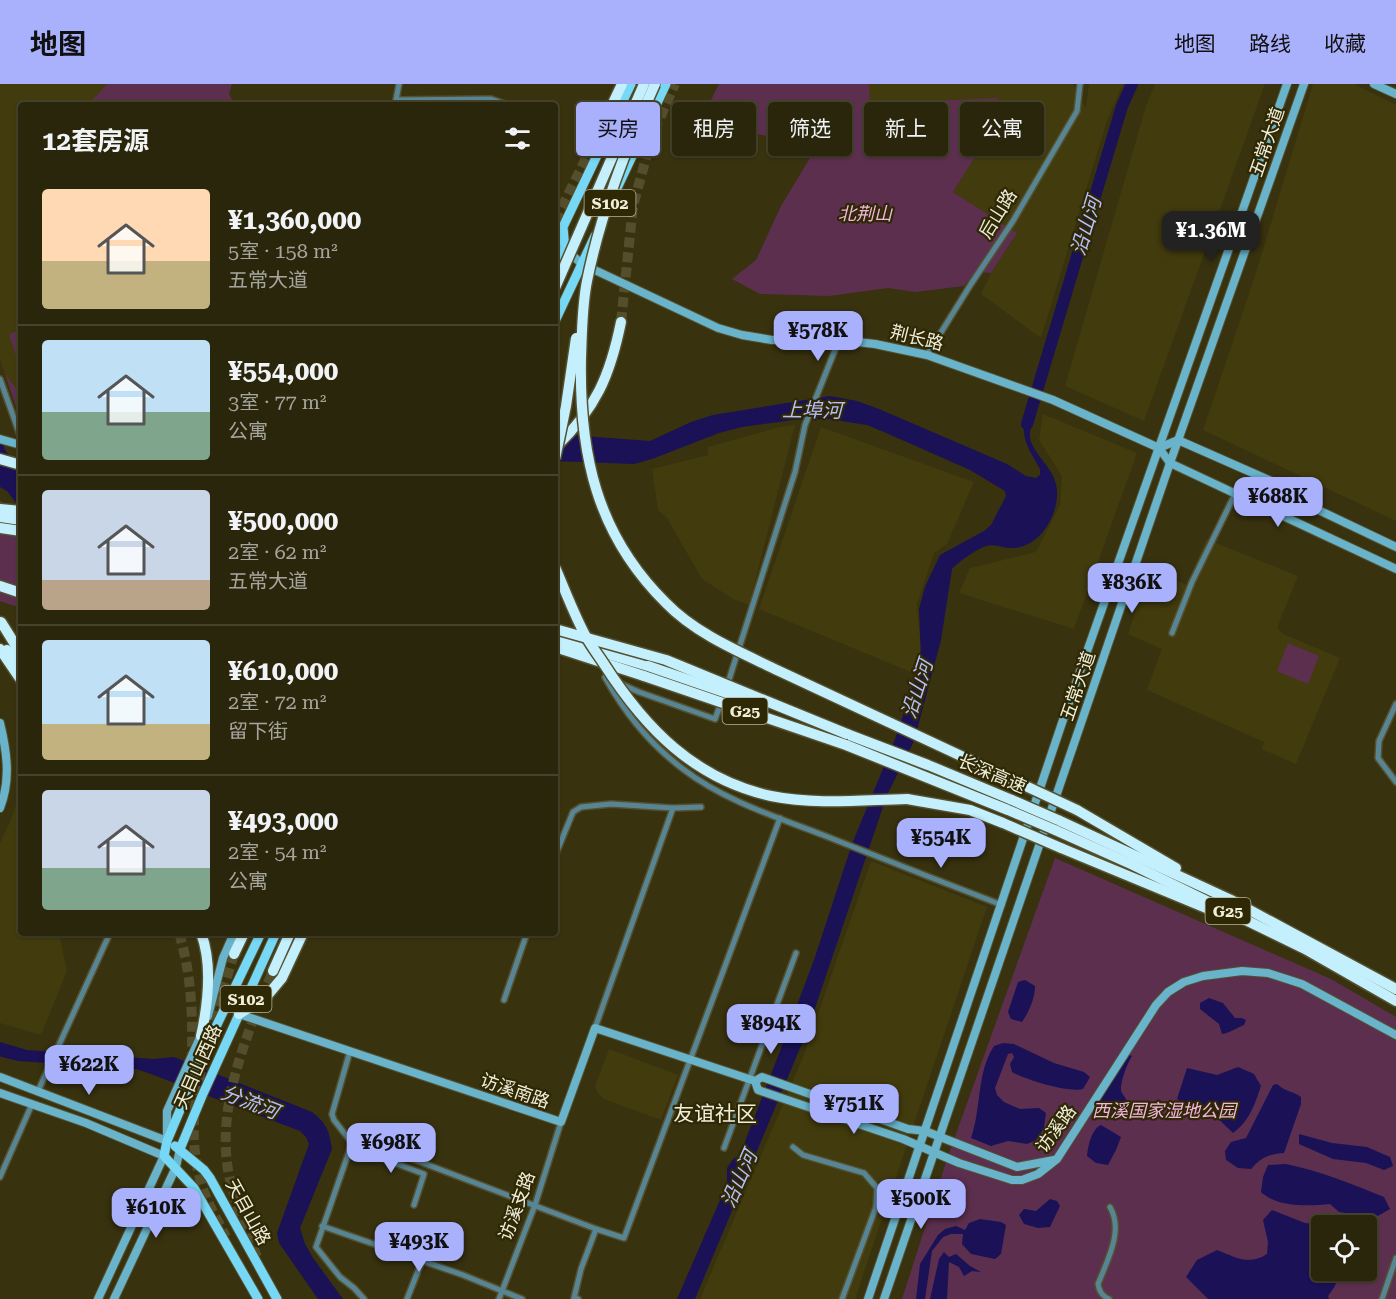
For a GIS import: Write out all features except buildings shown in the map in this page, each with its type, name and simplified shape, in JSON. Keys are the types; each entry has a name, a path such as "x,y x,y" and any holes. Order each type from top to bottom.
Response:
{"highway":[{"path":"614,102 622,84"},
{"path":"558,281 644,84"},
{"path":"558,445 577,330 594,254 629,141 655,84"},
{"path":"582,311 582,413 587,454 595,490 612,532 639,574 667,605 729,646 1077,810 1231,900"},
{"path":"558,445 574,429 604,384 611,367 621,322"},
{"path":"0,459 18,464"},
{"path":"0,509 18,515"},
{"path":"0,517 18,515"},
{"path":"0,528 18,531"},
{"path":"558,574 583,632 622,693 676,751 706,772 736,786 771,796 817,801 907,799 969,810 1305,949"},
{"path":"0,586 18,592"},
{"path":"1,622 18,640"},
{"path":"1,622 18,649"},
{"path":"558,630 666,660 847,740"},
{"name":"长深高速","path":"558,639 585,646 646,671 847,740 1010,805 1231,900 1396,989"},
{"path":"0,644 18,661"},
{"name":"长深高速","path":"558,648 646,671"},
{"path":"0,649 18,676"},
{"name":"长深高速","path":"1056,825 1305,949 1396,1001"},
{"path":"201,1036 207,993 207,969 202,936"},
{"path":"234,954 243,936"},
{"path":"273,971 289,936"},
{"path":"239,1014 266,997 282,978 302,936"}],"main road":[{"name":"S102","path":"558,266 565,249 563,227 631,84"},
{"name":"S102","path":"558,315 666,84"},
{"name":"五常大道","path":"868,1299 1065,714 1287,84"},
{"name":"五常大道","path":"884,1299 1170,463 1304,84"},
{"path":"1374,84 1396,94"},
{"path":"558,252 565,249"},
{"name":"荆长路","path":"565,249 582,264 718,328 772,340 807,338 839,340 875,344 927,355 1053,400 1159,448 1170,463 1396,569"},
{"path":"3,440 18,444"},
{"path":"1159,448 1178,440 1270,481 1312,507 1396,547"},
{"path":"0,723 7,756 8,778 0,808"},
{"name":"天目山西路","path":"196,1059 223,958 233,936"},
{"name":"天目山西路","path":"164,1156 183,1090 196,1059 259,936"},
{"name":"天目山西路","path":"180,1149 275,936"},
{"name":"访溪路","path":"756,1082 781,1097 920,1145 959,1163 1012,1180 1022,1180 1038,1174 1057,1159 1156,1005 1168,992 1184,982 1203,976 1242,971 1277,974 1302,984 1396,1035"},
{"name":"访溪南路","path":"239,1014 561,1122 596,1028"},
{"path":"596,1028 756,1082 785,1085 908,1129 925,1131 1017,1167 1028,1167 1057,1159"},
{"path":"0,1077 167,1142"},
{"path":"0,1093 86,1123 164,1156 98,1299"},
{"name":"天目山路","path":"167,1142 180,1149 210,1178 278,1299"},
{"path":"114,1299 176,1167 180,1149"},
{"name":"天目山路","path":"164,1156 194,1188 258,1299"}],"street":[{"path":"395,102 399,84"},
{"name":"后山路","path":"927,355 1013,221 1077,111 1080,84"},
{"path":"419,102 491,99 500,102"},
{"path":"558,245 565,249"},
{"path":"839,340 806,425 795,472 716,719 605,678 621,706 683,769 739,801 1002,905"},
{"path":"0,380 18,430"},
{"path":"1172,633 1192,582 1236,494"},
{"path":"1396,704 1379,741 1378,758 1396,782"},
{"path":"558,849 573,812 581,807 611,804 673,808 701,807"},
{"path":"596,1028 673,808"},
{"path":"350,1052 332,1113 334,1120 352,1143 389,1150 624,1238 780,818"},
{"path":"39,1091 109,936"},
{"path":"504,1000 526,936"},
{"path":"724,1148 756,1082 796,953"},
{"path":"0,1177 32,1104"},
{"name":"访溪支路","path":"499,1299 535,1205 561,1122"},
{"path":"352,1143 316,1247 340,1277 364,1299"},
{"path":"363,1145 376,1156 424,1174 414,1205"},
{"path":"793,1147 803,1155 864,1173 877,1188 876,1207 843,1299"},
{"path":"1109,1299 1099,1291 1098,1284 1116,1230 1115,1216 1110,1208"},
{"path":"322,1226 522,1299"},
{"path":"578,1299 574,1298 580,1269 596,1229"},
{"path":"1382,1299 1396,1258"},
{"path":"407,1299 422,1261"}],"shaded area":[{"path":"0,84 123,84 141,102 18,102 18,413 0,359"},
{"path":"868,84 1073,84 1086,109 1089,84 1123,84 1107,121 1041,338 981,294 991,273 1017,233 953,192 976,156 1044,156 1044,102 960,102 960,107 948,105 948,102 869,102"},
{"path":"1155,84 1265,84 1144,421 1065,386 1146,106"},
{"path":"1313,84 1354,84 1396,105 1396,521 1203,430 1254,279"},
{"path":"1043,414 1137,453 1074,629 959,593 970,568 1036,552 1060,505 1062,476 1039,440"},
{"path":"795,425 749,605 733,599 702,579 667,518 658,510 652,469 708,455 708,447"},
{"path":"821,427 974,482 947,544 934,553 917,604 921,649 913,673 759,609"},
{"path":"1206,539 1298,576 1277,628 1283,634 1340,658 1296,764 1262,749 1264,742 1147,690 1162,649 1128,634 1149,569 1187,585"},
{"path":"18,798 18,936 60,936 67,971 41,1035 0,1023 0,843"},
{"path":"871,861 987,907 855,1299 700,1299 803,1057"},
{"path":"609,1049 678,1075 661,1120 604,1099 598,1093 595,1086"}],"green space":[{"path":"107,84 232,84 229,94 233,102 141,102 139,100 136,102 91,102"},
{"name":"北荆山","path":"719,84 869,84 870,102 864,102 864,156 948,156 948,102 927,102 998,98 999,102 960,102 960,156 976,156 953,192 1017,233 991,273 975,272 964,286 915,292 888,288 829,296 760,294 732,279 756,260 781,206 811,156 852,156 852,102 768,102 768,136 756,134 756,102 710,102"},
{"path":"18,331 17,359 9,334"},
{"path":"5,374 18,391 18,412"},
{"path":"0,500 18,521 18,607 0,601"},
{"path":"1288,643 1319,656 1308,684 1277,671"},
{"name":"西溪国家湿地公园","path":"1055,858 1331,979 1396,1017 1396,1299 902,1299 948,1156"}],"water":[{"name":"上埠河","path":"830,396 857,401 1007,464 1026,476 1036,478 1040,475 1040,469 1024,434 1026,407 1036,411 1030,438 1032,445 1053,476 1056,483 1057,500 1046,528 1032,542 1014,548 986,546 968,556 952,569 941,640 913,743 887,795 808,1029 695,1299 677,1299 727,1184 727,1168 734,1158 739,1157 815,957 852,844 894,742 921,658 919,609 925,587 940,555 991,525 1006,496 1005,491 970,470 884,432 867,425 829,419 793,420 742,427 634,464 558,461 558,434 650,441 691,422 713,415"},
{"path":"0,437 5,450 18,468 18,505 7,491 0,487"},
{"path":"1025,980 1035,986 1035,991 1022,1022 1011,1019 1008,1012 1018,982"},
{"path":"1209,998 1223,1003 1235,1018 1246,1020 1244,1025 1222,1034 1219,1024 1200,1009 1200,1003"},
{"name":"分流河","path":"0,1042 27,1050 154,1059 174,1057 312,1112 326,1128 332,1149 300,1228 313,1258 343,1299 318,1299 279,1243 277,1233 309,1144 300,1131 136,1069 18,1061 2,1057 0,1056"},
{"path":"1003,1043 1014,1044 1054,1063 1084,1072 1090,1077 1083,1089 1048,1085 1012,1072 1010,1064 1014,1057 1012,1053 1008,1054 995,1088 997,1095 1004,1102 1020,1109 1039,1108 1046,1113 1040,1135 1036,1140 1027,1144 1008,1141 991,1146 971,1138 984,1068 994,1046"},
{"path":"1129,1055 1132,1056 1121,1085 1122,1093 1129,1106 1128,1116 1112,1111 1100,1100"},
{"path":"1238,1067 1254,1074 1261,1086 1247,1118 1233,1133 1213,1114 1199,1113 1177,1099 1187,1068 1217,1075"},
{"path":"1277,1084 1301,1097 1301,1104 1284,1153 1266,1157 1251,1169 1238,1168 1226,1160 1225,1151 1231,1142 1246,1138 1273,1085"},
{"path":"1101,1125 1121,1137 1108,1165 1096,1163 1087,1156 1092,1134"},
{"path":"1299,1134 1332,1143 1367,1147 1390,1157 1393,1166 1384,1170 1366,1163 1333,1159 1299,1144"},
{"path":"1286,1164 1324,1174 1384,1197 1390,1209 1377,1216 1339,1212 1330,1204 1303,1205 1276,1201 1261,1192 1263,1177 1268,1165"},
{"path":"1050,1199 1057,1201 1060,1206 1050,1227 1038,1228 1024,1224 1019,1215 1024,1209 1036,1211"},
{"path":"1272,1210 1311,1224 1311,1281 1337,1281 1328,1296 1329,1299 1208,1299 1186,1277 1197,1260 1217,1250 1248,1260 1267,1254 1268,1242 1263,1220"},
{"path":"980,1219 1006,1225 1001,1254 995,1259 971,1254 962,1244 963,1234 943,1237 932,1251 925,1299 916,1299 920,1264 938,1235 945,1229 956,1226 965,1230 969,1223"},
{"path":"944,1252 949,1257 956,1254 981,1272 972,1271 964,1276 959,1267 949,1262 947,1299 930,1299 939,1259"}],"waterway":[{"name":"沿山河","path":"1027,424 1122,106 1132,84"}],"tunnel":[{"path":"621,322 633,206 652,136 675,84"},
{"path":"558,215 587,156"},
{"path":"180,936 190,988 191,1081"},
{"path":"209,1035 234,954"},
{"path":"257,1257 229,1175 226,1123 230,1096 244,1044 273,971"},
{"path":"204,1056 195,1105 195,1153 204,1192 226,1237"}],"district":[{"name":"友谊社区","path":"715,1114"}]}
